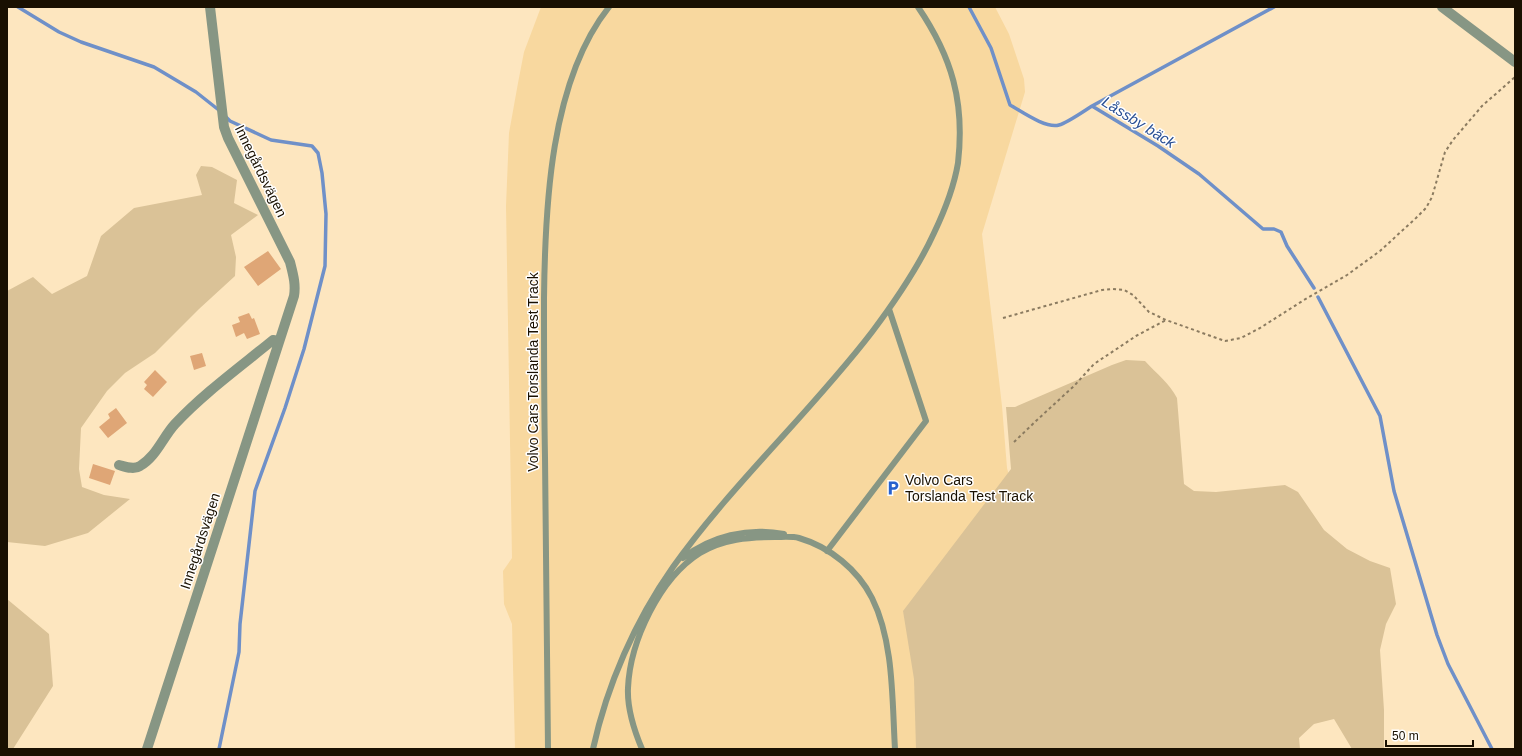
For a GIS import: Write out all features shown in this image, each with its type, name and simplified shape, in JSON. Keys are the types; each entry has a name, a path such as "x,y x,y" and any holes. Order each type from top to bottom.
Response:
{"street":[{"name":"Innegårdsvägen","path":"147,749 296,288 290,262 228,138 222,119 210,7"},
{"path":"1442,7 1515,62"},
{"path":"119,465 130,468 138,467 147,461 174,425 193,406 274,340 279,341"}],"lane":[{"name":"Volvo Cars Torslanda Test Track","path":"548,749 544,320 547,214 555,151 568,88 584,49 609,7"},
{"path":"593,749 603,712 617,672 641,620 662,583 723,504 845,366 889,309 905,286 928,247 945,210 952,190 958,164 960,126 958,100 954,83 940,43 918,7"},
{"path":"827,551 926,421 889,309"},
{"path":"674,566 699,547 716,539 760,531 771,532 807,541 827,551 845,563 859,578 872,597 881,619 888,654 895,749"},
{"path":"642,749 632,723 629,707 628,688 630,672 634,653 642,629 666,585 688,562 700,553 723,543 751,538 797,538"}],"path":[{"path":"1003,318 1102,290 1113,289 1124,290 1133,295 1149,312 1166,320 1225,341 1241,338 1347,275 1380,251 1426,208 1432,197 1445,152 1453,140 1482,106 1515,77"},
{"path":"1014,442 1074,386 1094,364 1130,339 1166,320"}],"shaded area":[{"path":"541,7 995,7 1009,34 1024,79 1025,92 982,234 1002,406 1007,468 1025,536 1076,749 515,749 512,624 504,604 503,571 512,558 506,206 509,133 524,52"},
{"path":"201,166 212,167 237,180 234,203 258,215 231,235 236,257 235,276 155,353 125,373 107,391 81,428 79,469 82,487 104,495 130,499 88,533 45,546 7,542 7,291 33,277 52,294 87,276 101,236 134,208 202,195 196,175"},
{"path":"1126,360 1145,361 1167,383 1177,398 1184,484 1194,491 1216,492 1285,485 1298,492 1324,530 1347,549 1370,561 1390,568 1396,604 1386,624 1380,650 1384,710 1384,749 1352,749 1334,719 1314,724 1299,738 1300,749 916,749 914,679 903,611 1011,469 1006,407 1015,407"},
{"path":"7,599 49,634 53,686 13,749 7,749"}],"building":[{"path":"268,251 281,269 258,286 244,267"},
{"path":"249,313 252,319 254,318 260,334 247,339 244,333 236,337 232,325 240,322 238,317"},
{"path":"202,353 206,366 194,370 190,356"},
{"path":"155,370 167,382 153,397 144,389 147,385 144,382"},
{"path":"116,408 127,423 108,438 99,427 110,418 108,414"},
{"path":"93,464 115,471 110,485 89,478"}],"waterway":[{"path":"18,7 59,32 81,42 154,67 196,92 220,111"},
{"name":"Låssby bäck","path":"969,7 991,48 1010,105 1034,119 1054,126 1076,117 1092,106 1158,146 1199,174 1263,229 1274,229 1281,232 1287,246 1314,288"},
{"path":"1092,106 1274,7"},
{"path":"219,749 239,652 240,624 255,491 285,408 304,349 325,266 326,214 322,173 318,153 312,146 271,140 230,121 226,117"},
{"path":"1318,297 1380,416 1394,491 1437,635 1448,664 1492,749"}],"place":[{"name":"Volvo Cars Torslanda Test Track","path":"893,488"}]}
